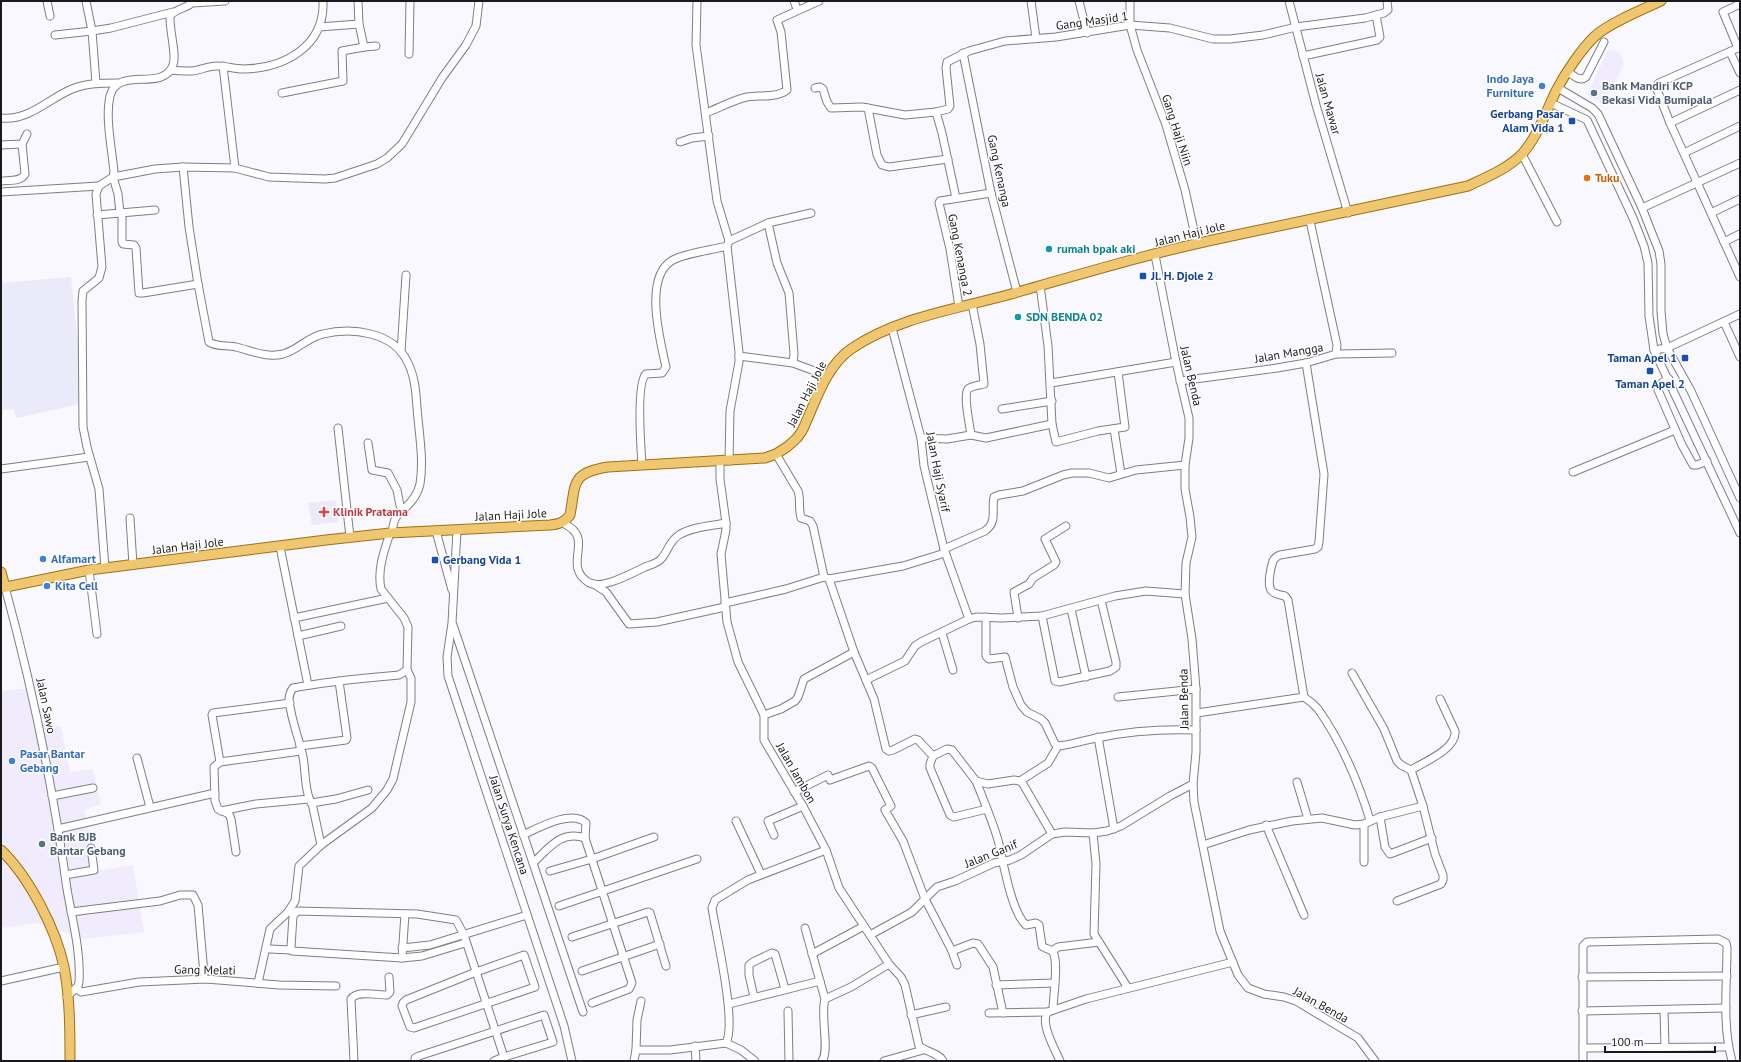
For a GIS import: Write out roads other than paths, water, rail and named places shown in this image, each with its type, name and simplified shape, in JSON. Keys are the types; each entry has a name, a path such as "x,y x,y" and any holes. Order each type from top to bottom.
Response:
{"main road":[{"name":"Jalan Haji Jole","path":"3,588 90,570 350,537 391,533 550,525 563,523 570,516 576,482 582,475 599,469 765,458 776,454 793,442 802,431 828,376 841,357 871,337 892,328 931,314 1197,244 1348,213 1468,186 1503,168 1522,154 1542,124 1558,88 1581,50 1595,36 1625,18 1661,1"},
{"path":"1,572 3,588"},
{"path":"1,850 35,895 58,948 64,967 70,1019 70,1061"}],"street":[{"path":"47,1 50,16"},
{"path":"86,1 92,31 96,83"},
{"path":"55,35 112,28 173,12 193,2 225,1"},
{"path":"171,70 193,70 223,66 252,68 288,60 302,49 319,27 323,1"},
{"path":"358,1 359,24 364,47"},
{"path":"409,54 410,1"},
{"path":"1,192 99,186 112,177 155,169 183,166 235,168 268,177 325,179 335,178 377,164 387,158 402,144 442,78 473,32 478,19 479,1"},
{"name":"Jalan Jambon","path":"697,1 696,45 717,200 728,244 740,362 730,411 724,461 720,479 726,523 721,554 727,622 738,662 764,715 764,740 803,806 826,850 839,888 889,964 905,985 919,1046 924,1050"},
{"path":"794,1 797,10"},
{"path":"706,113 747,97 770,95 787,90 781,32 777,20 819,1"},
{"path":"1031,1 1036,38"},
{"path":"1079,1 1087,33"},
{"name":"Gang Haji Niin","path":"1130,1 1130,25 1142,66 1166,125 1185,190 1197,244"},
{"name":"Jalan Mawar","path":"1289,1 1303,56 1348,213"},
{"path":"1303,56 1377,40 1380,37 1376,15 1384,13 1388,10 1387,1"},
{"path":"1739,275 1670,123 1656,91 1656,87 1659,83 1739,47 1723,12 1740,4"},
{"path":"1,118 14,118 27,114 71,89 96,83 118,83 124,80 152,79 165,75 171,70 174,63 170,22 170,16 173,12"},
{"name":"Gang Masjid 1","path":"936,112 948,109 950,106 946,68 947,62 963,54 1005,42 1087,33 1130,25 1170,28 1213,39 1263,35 1376,15"},
{"path":"319,27 359,24"},
{"path":"1568,72 1581,80 1584,79 1604,42"},
{"path":"282,93 342,81 342,52 376,46"},
{"path":"1730,52 1740,73"},
{"name":"Gang Kenanga","path":"963,54 972,90 991,193 1017,292"},
{"path":"223,66 235,168"},
{"path":"118,83 110,95 114,172 112,177 118,194 121,212 122,242 123,244 134,245 136,248 139,292 143,293 198,284"},
{"path":"815,88 823,88 828,104 831,108 868,108 886,113 905,115 936,112 956,198 991,193"},
{"path":"1558,88 1592,108 1598,114 1642,208 1659,252 1661,264 1661,311 1666,348 1691,391 1740,498"},
{"path":"1670,123 1740,90"},
{"path":"1551,103 1587,120 1644,246 1648,263 1649,316 1654,350 1669,379 1740,533"},
{"path":"868,108 877,155 882,165 889,167 948,159"},
{"path":"1587,120 1592,108"},
{"path":"1684,153 1740,126"},
{"path":"1,181 20,179 25,174 22,144 27,134"},
{"path":"680,142 692,138 709,136"},
{"path":"1,145 22,144"},
{"path":"1522,154 1557,222"},
{"path":"1642,208 1740,162"},
{"path":"183,166 189,227 209,342 213,345 235,347 264,355 274,356 291,351 314,337 324,334 354,331 378,337 389,342 401,352 407,361 415,386 421,468 420,485 417,493 404,509 397,514 393,522 381,564 381,589 407,623 407,670 411,678 407,722 393,779 387,790 372,808 322,845 299,866 295,901 288,912 270,929 258,983"},
{"path":"99,186 96,194 102,267 101,274 99,278 83,291 82,301 83,427 89,456 100,488 105,568"},
{"name":"Gang Kenanga 2","path":"956,198 940,201 939,203 950,249 958,307"},
{"path":"1711,213 1740,199"},
{"path":"97,215 155,210"},
{"path":"642,465 640,426 641,382 646,374 662,373 666,367 658,330 657,314 657,283 663,268 675,259 728,244 768,223 811,213"},
{"name":"Jalan Mangga","path":"1180,381 1306,363 1336,354 1337,345 1310,220"},
{"path":"768,223 777,263 789,293 794,363"},
{"path":"1724,242 1740,234"},
{"name":"Jalan Benda","path":"1155,255 1176,362 1189,418 1189,438 1185,464 1185,489 1192,537 1186,563 1184,594 1192,639 1196,689 1196,752 1193,784 1197,823 1203,845 1220,931 1238,976 1248,988 1264,994 1284,997 1296,1001 1358,1038 1375,1061"},
{"path":"401,352 406,275"},
{"path":"1040,285 1048,346 1052,424 1057,443 1098,431 1123,428 1125,426 1118,372"},
{"path":"971,435 967,410 967,392 970,388 984,384 980,344 972,304"},
{"path":"1654,350 1666,348 1740,314"},
{"path":"1724,322 1740,356"},
{"name":"Jalan Haji Syarif","path":"892,328 921,438 924,466 945,551 969,619"},
{"path":"1336,354 1392,352"},
{"path":"739,356 794,363 828,376"},
{"path":"1051,383 1176,362"},
{"path":"1306,363 1324,474 1319,542 1318,547 1315,550 1280,555 1276,557 1273,561 1269,584 1272,592 1286,596 1288,600 1304,697 1318,709 1345,755 1357,782 1367,822 1364,862"},
{"path":"1669,379 1661,383 1658,386 1658,390 1675,430 1693,465 1707,461"},
{"path":"1002,409 1052,401"},
{"path":"921,438 947,439 971,435 986,438 1052,424"},
{"path":"338,428 350,537"},
{"path":"1114,429 1121,474"},
{"path":"1573,472 1675,430"},
{"path":"368,443 372,470 388,473 396,487 400,506 404,509"},
{"path":"776,454 798,491 798,506 801,518 810,521 813,526 826,578 879,713 886,749 889,751 893,750 915,738 933,756"},
{"path":"1,470 89,456"},
{"path":"563,523 572,528 577,536 578,570 580,576 589,583 594,584 606,592 628,624 657,622 826,578 903,566 945,551 958,542 985,531 990,527 994,516 994,497 1023,490 1063,475 1072,473 1089,473 1109,478 1136,470 1185,464"},
{"path":"130,518 132,564"},
{"path":"594,584 615,581 661,560 671,541 687,531 726,523"},
{"path":"1018,618 1014,592 1029,584 1034,577 1054,565 1056,562 1045,539 1066,526"},
{"name":"Jalan Surya Kencana","path":"457,530 457,558 453,592 452,623 447,657 448,676 564,1026 572,1061"},
{"name":"Jalan Surya Kencana","path":"436,531 453,592"},
{"path":"280,547 308,685"},
{"path":"90,570 97,634"},
{"name":"Jalan Sawo","path":"3,588 21,644 52,796 80,972 79,982 76,988"},
{"path":"866,680 905,661 915,646 969,619 986,617 1018,618 1042,616 1115,596 1146,591 1184,594"},
{"path":"294,618 388,598"},
{"path":"1042,616 1055,681 1059,682 1110,671 1116,667 1116,662 1101,600"},
{"path":"1071,609 1086,677"},
{"path":"986,617 986,656 989,659 1006,657 1013,686 1021,705 1027,712 1041,719 1048,729 1055,744 1058,746"},
{"path":"452,623 583,1012"},
{"path":"298,636 341,626"},
{"path":"942,633 953,670"},
{"path":"764,715 781,709 795,701 804,680 807,677 854,652"},
{"path":"322,845 290,703 290,692 293,688 308,685 399,675 407,670"},
{"path":"1352,673 1384,729 1397,761 1401,765 1411,770 1423,806 1435,854 1443,874 1441,884 1397,901"},
{"path":"236,852 231,819 229,814 218,809 214,793 213,770 215,765 220,762 346,740 347,738 339,681"},
{"path":"1118,697 1196,689"},
{"path":"1197,713 1304,697"},
{"path":"1411,770 1447,749 1456,737 1455,731 1440,700"},
{"path":"220,762 212,715 213,713 290,703"},
{"path":"1020,781 1048,763 1058,746 1098,737 1138,732 1196,730"},
{"path":"1098,737 1114,829"},
{"path":"987,809 954,817 950,815 932,774 930,764 933,756 947,749 952,750 976,781 987,809 1004,861 1008,884 1023,922 1026,924 1036,923 1039,925 1042,946 1052,951"},
{"path":"137,758 150,807"},
{"path":"794,792 828,775 830,780 868,766 872,768 891,806 885,810 903,841 925,899 952,951 957,965"},
{"path":"976,781 988,784 1014,780 1020,781 1033,800 1052,834"},
{"path":"1297,782 1308,819"},
{"name":"Jalan Ganif","path":"870,935 912,912 937,887 955,881 994,863 1010,860 1021,855 1052,834 1066,832 1093,832 1114,829 1193,784"},
{"path":"52,796 93,788"},
{"path":"221,811 256,804 342,798 368,790"},
{"path":"58,829 214,793"},
{"path":"774,835 768,822 803,806"},
{"path":"1203,845 1236,833 1308,819 1322,818 1355,826 1380,817 1423,806"},
{"path":"1380,817 1385,847 1390,854 1432,838"},
{"path":"523,834 559,820 584,820 586,823 585,838 632,983 631,987 592,1004"},
{"path":"736,821 761,874"},
{"path":"1266,826 1304,915"},
{"path":"1093,832 1096,864 1094,934 1128,988"},
{"path":"533,863 557,841 566,836 578,836 585,838"},
{"path":"550,871 592,860 654,838"},
{"path":"65,875 94,870 91,848"},
{"path":"726,1043 729,1032 729,1004 712,904 723,893 761,874 826,850"},
{"path":"559,906 697,859"},
{"path":"71,912 160,901 180,895 193,895 198,905 204,974"},
{"path":"292,950 293,916 297,910 405,914 456,920 464,935 465,942 505,1059"},
{"path":"572,937 648,912 650,913 666,966"},
{"path":"402,958 405,914"},
{"path":"402,948 425,946 527,915"},
{"path":"812,954 864,926"},
{"path":"805,928 825,999 823,1022 825,1056 822,1061"},
{"path":"1583,1061 1583,946 1587,942 1718,939 1726,943 1726,1008 1728,1047 1732,1061"},
{"path":"270,949 402,958 422,956 465,942"},
{"path":"1052,951 1058,947 1098,942"},
{"path":"952,951 973,943 976,944 993,967 1003,1013"},
{"path":"582,971 660,944"},
{"path":"1052,951 1056,973 1055,983 1050,1011 1045,1016 1044,1023 1060,1061"},
{"path":"754,998 748,975 749,965 772,953 775,954 786,989"},
{"path":"524,955 535,986 414,1028 410,1027 402,1006 406,1000 476,972 524,955"},
{"path":"989,1013 1050,1011 1128,988 1233,962"},
{"path":"825,999 851,987 889,964"},
{"path":"1,980 64,967"},
{"path":"1582,977 1727,976"},
{"path":"354,1061 351,999 359,994 387,995 390,992 389,977"},
{"name":"Gang Melati","path":"76,988 81,992 139,982 206,979 336,986"},
{"path":"729,1004 820,980"},
{"path":"996,985 1055,983"},
{"path":"67,997 76,988"},
{"path":"634,1061 637,1020 641,1000"},
{"path":"911,1015 946,1007"},
{"path":"1582,1011 1726,1008"},
{"path":"1664,1010 1665,1047"},
{"path":"788,1011 789,1061"},
{"path":"415,1061 415,1058 419,1056 544,1015 553,1042 505,1059 494,1061"},
{"path":"636,1050 670,1050 726,1043 741,1050 755,1061"},
{"path":"695,1046 696,1061"},
{"path":"1583,1048 1728,1047"},
{"path":"884,1061 924,1050 938,1055 943,1061"}],"place":[{"name":"Indo Jaya Furniture","path":"1542,86"},
{"name":"Bank Mandiri KCP Bekasi Vida Bumipala","path":"1594,93"},
{"name":"Gerbang Pasar Alam Vida 1","path":"1572,121"},
{"name":"Tuku","path":"1587,178"},
{"name":"rumah bpak aki","path":"1049,249"},
{"name":"Jl. H. Djole 2","path":"1143,276"},
{"name":"SDN BENDA 02","path":"1018,317"},
{"name":"Taman Apel 1","path":"1685,358"},
{"name":"Taman Apel 2","path":"1650,371"},
{"name":"Klinik Pratama","path":"324,512"},
{"name":"Alfamart","path":"43,559"},
{"name":"Gerbang Vida 1","path":"435,560"},
{"name":"Kita Cell","path":"47,586"},
{"name":"Pasar Bantar Gebang","path":"12,761"},
{"name":"Bank BJB Bantar Gebang","path":"42,844"}]}
